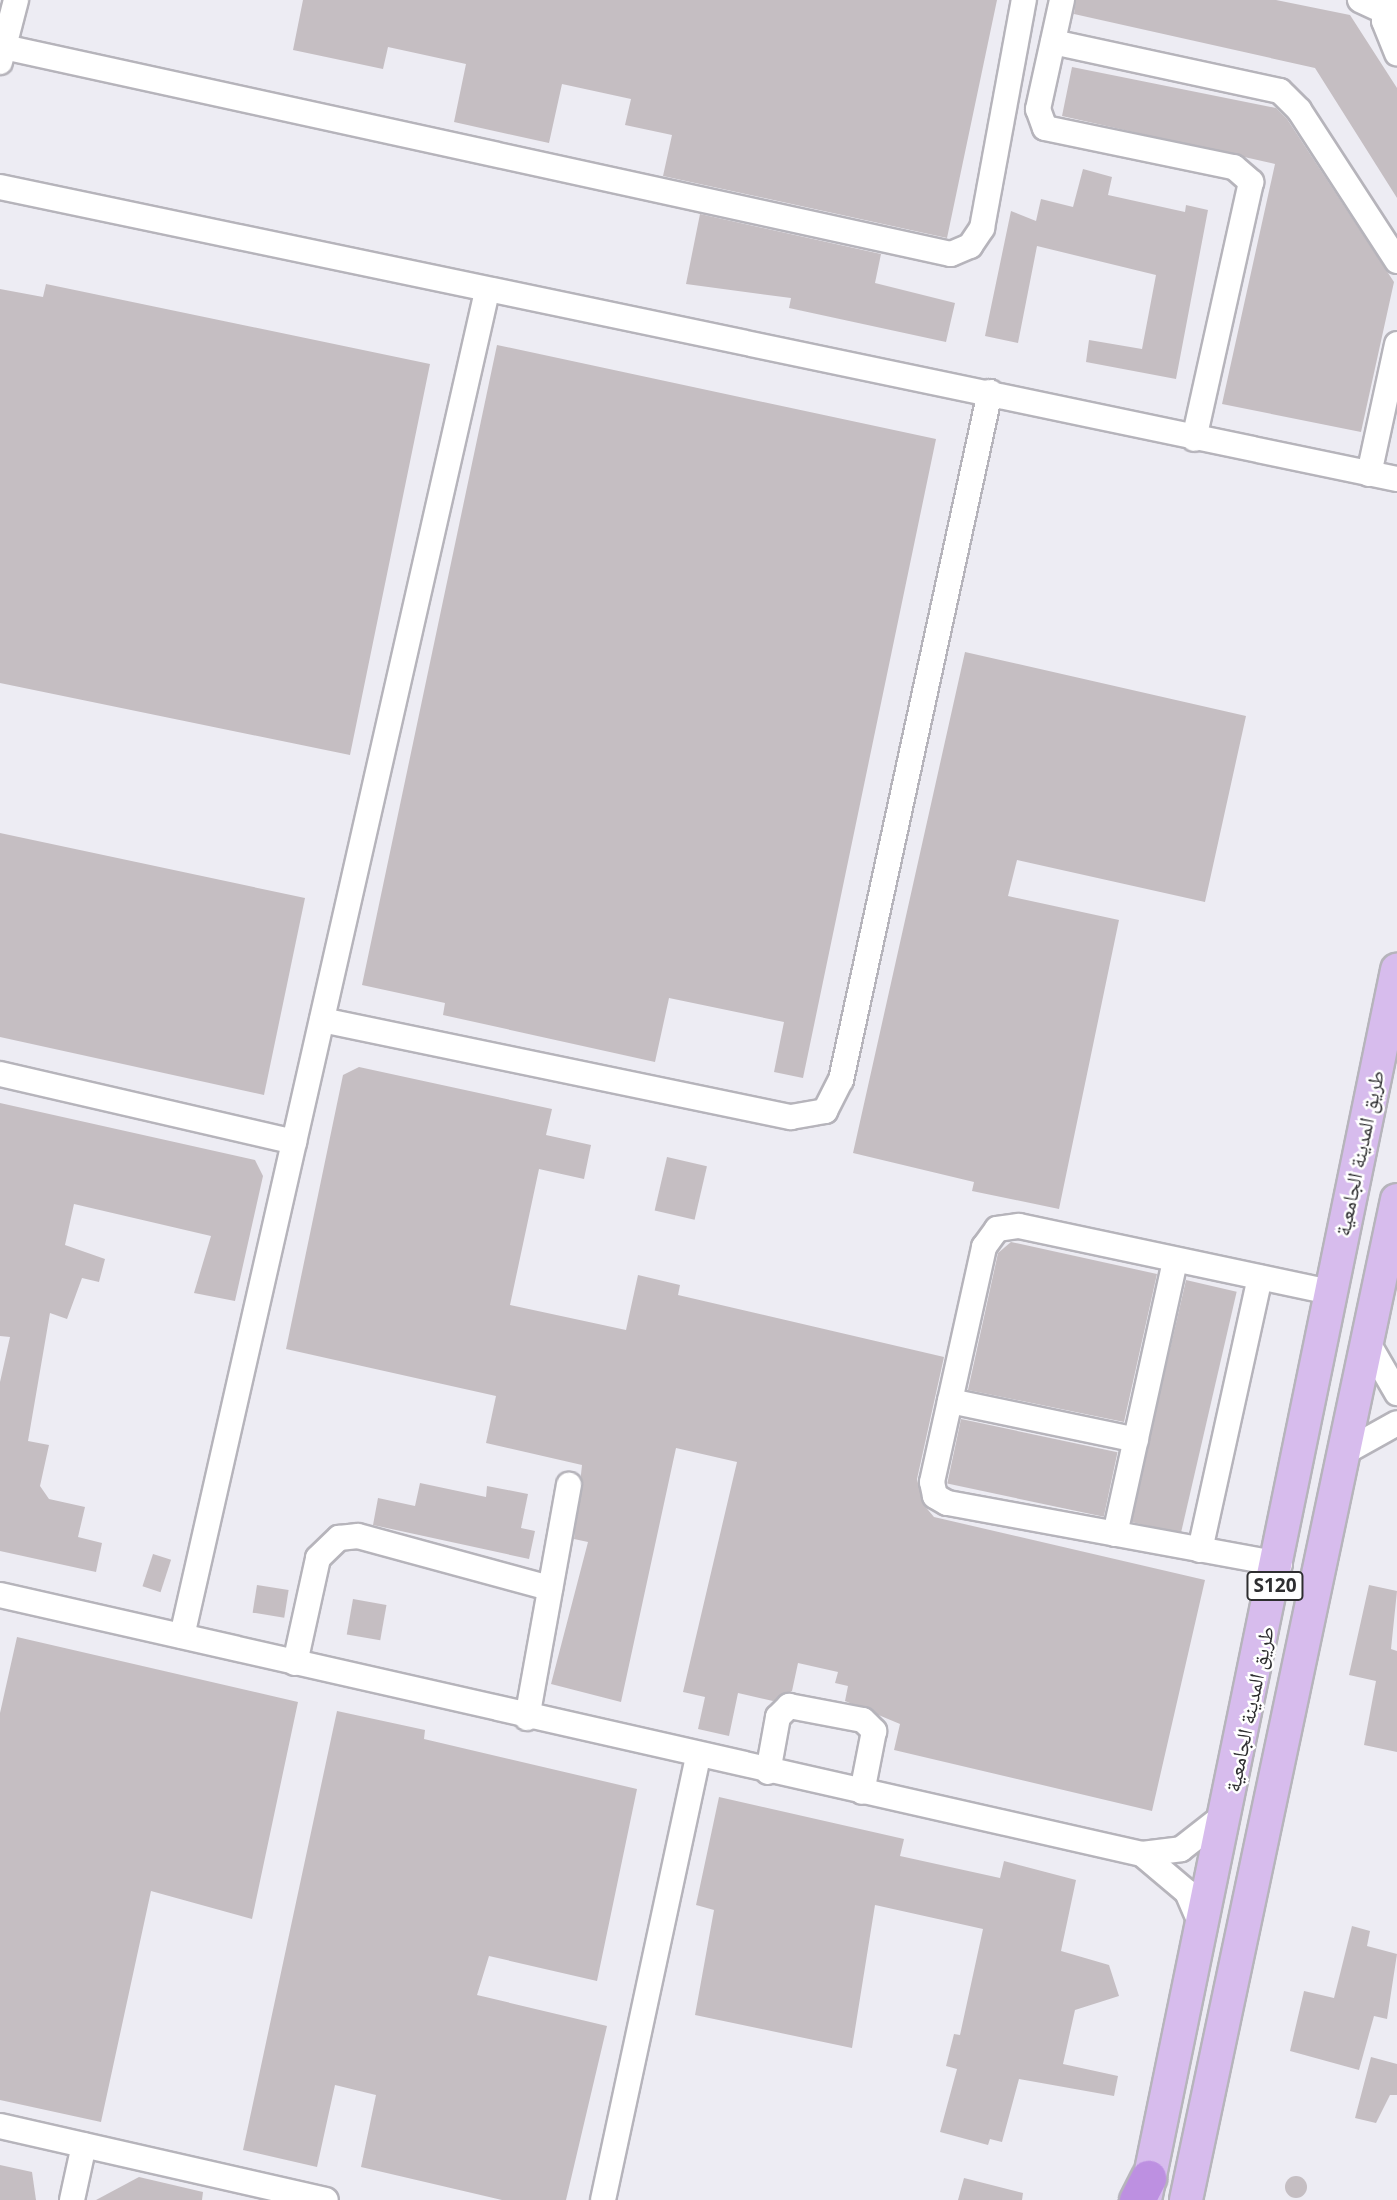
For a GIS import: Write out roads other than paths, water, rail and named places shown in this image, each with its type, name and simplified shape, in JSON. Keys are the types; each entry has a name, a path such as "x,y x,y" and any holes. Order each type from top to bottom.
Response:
{"main road":[{"name":"طريق المدينة الجامعية","path":"1144,2193 1280,1564 1331,1292 1397,970"},
{"name":"طريق المدينة الجامعية","path":"1186,2200 1347,1451 1397,1200"}],"street":[{"path":"16,0 2,55 951,254 970,246 982,228 1024,0"},
{"path":"1062,0 1038,109 1045,128 1234,167 1251,182 1194,439"},
{"path":"1360,0 1392,8 1385,35 1397,53"},
{"path":"1053,42 1280,92 1299,110 1397,261"},
{"path":"0,187 487,291 990,392 1194,439 1397,480"},
{"path":"182,1636 487,291"},
{"path":"1369,474 1397,344"},
{"path":"322,1020 791,1117 825,1111 841,1080 990,392"},
{"path":"0,1074 294,1142"},
{"path":"1280,1564 940,1501 932,1482 984,1247 997,1229 1019,1226 1331,1292"},
{"path":"1115,1534 1175,1260"},
{"path":"1200,1550 1260,1278"},
{"path":"1368,1343 1397,1393"},
{"path":"950,1401 1136,1440"},
{"path":"1347,1451 1397,1423"},
{"path":"527,1718 569,1485"},
{"path":"295,1663 318,1558 339,1538 358,1536 551,1588"},
{"path":"0,1597 182,1636 527,1718 1142,1854 1181,1849 1227,1812"},
{"path":"768,1772 778,1717 789,1706 863,1720 874,1731 862,1792"},
{"path":"603,2200 698,1756"},
{"path":"1142,1854 1187,1892 1203,1929"},
{"path":"0,2126 321,2199"},
{"path":"72,2200 84,2145"}]}
